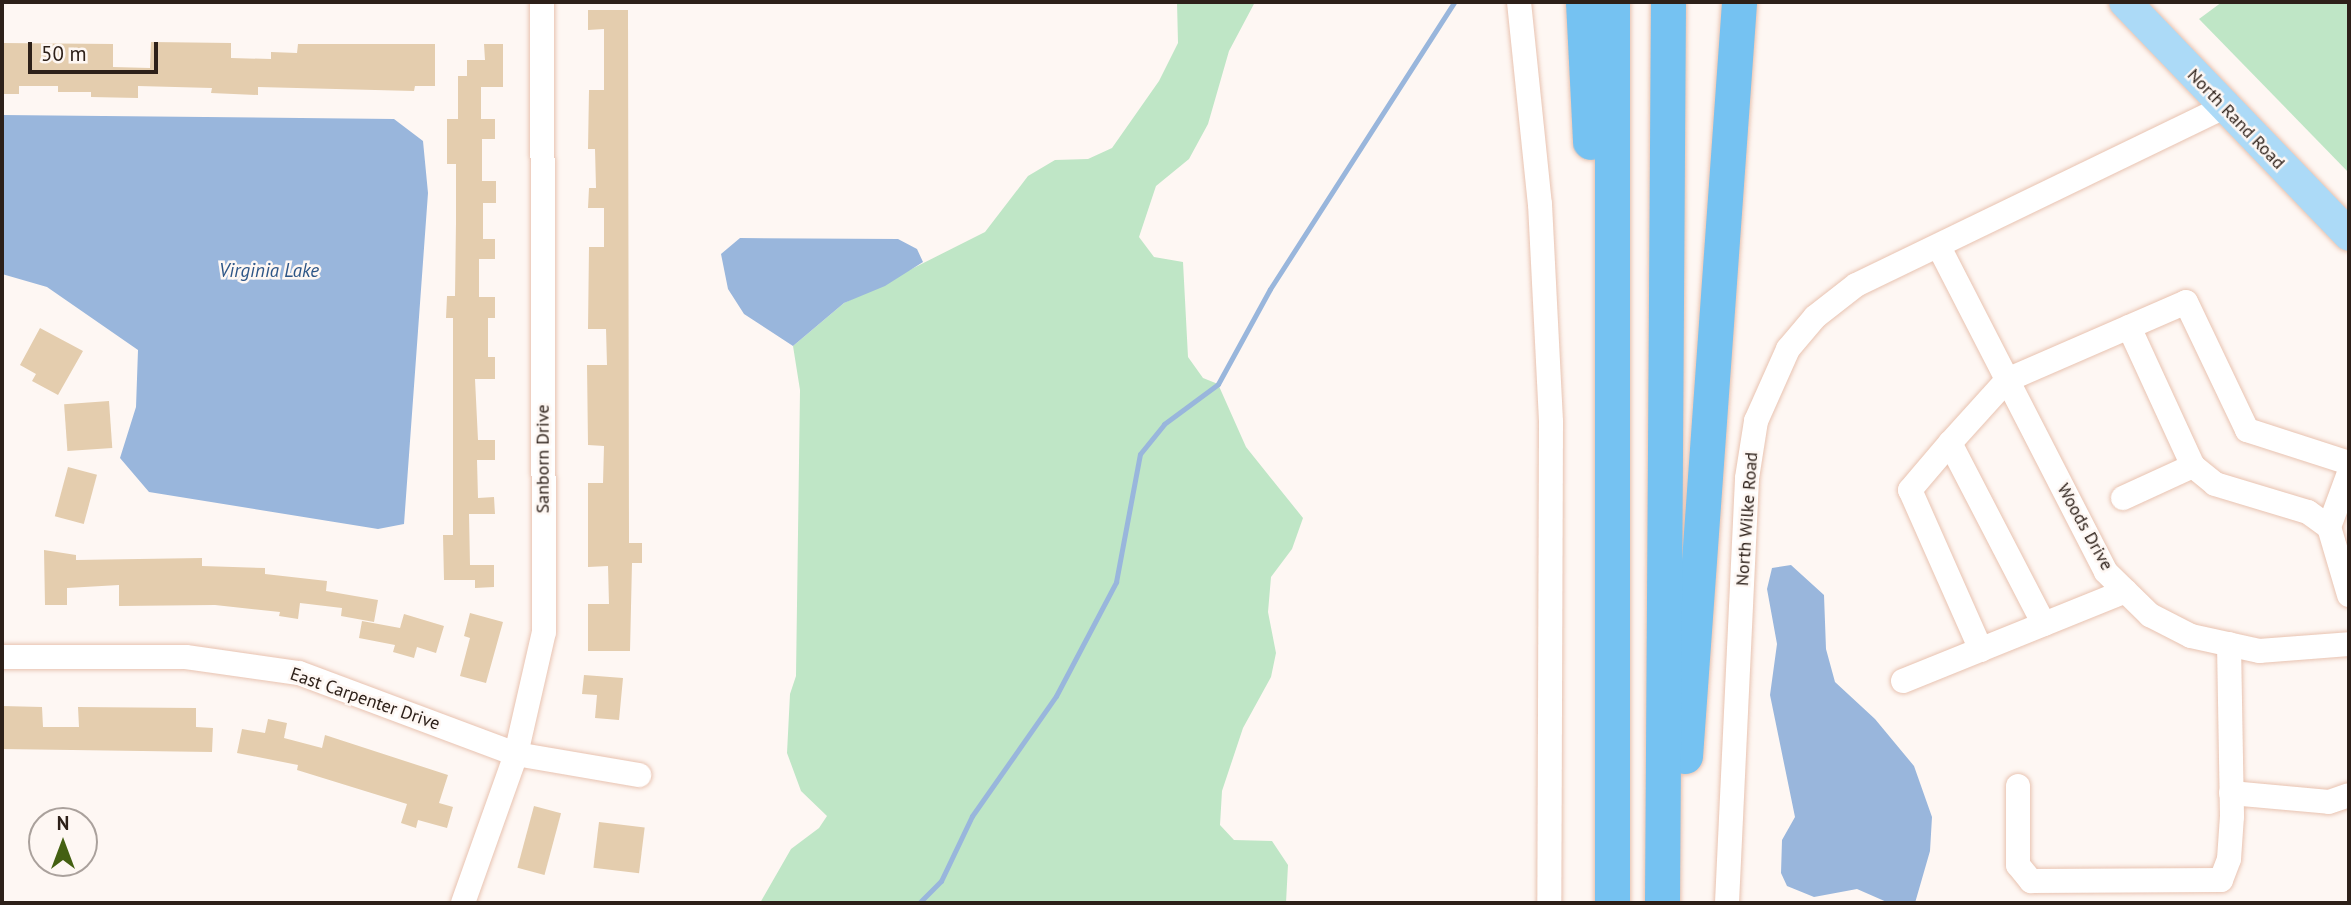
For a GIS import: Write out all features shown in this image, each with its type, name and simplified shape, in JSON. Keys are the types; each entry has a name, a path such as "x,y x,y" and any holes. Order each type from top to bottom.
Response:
{"highway":[{"path":"1583,2 1612,533"},
{"path":"1612,2 1612,903"},
{"path":"1662,903 1668,2"},
{"path":"1663,844 1685,764 1739,2"}],"main road":[{"name":"North Rand Road","path":"2125,2 2349,235"}],"street":[{"name":"Sanborn Drive","path":"463,903 516,754 544,632 542,2"},
{"path":"1519,2 1540,204 1551,422 1549,903"},
{"name":"North Wilke Road","path":"1727,903 1747,478 1756,421 1787,349 1815,317 1856,285 2224,107"},
{"name":"Woods Drive","path":"1939,247 2106,572 2150,615 2191,636 2259,651 2349,644"},
{"path":"1981,650 1910,491 2007,380 2186,302 2247,430 2349,463"},
{"path":"2129,327 2193,466 2215,484 2308,512 2329,527"},
{"path":"1950,443 2044,624"},
{"path":"2123,498 2193,466"},
{"path":"2349,473 2329,527 2349,595"},
{"path":"1903,681 2126,591"},
{"path":"2018,786 2018,865 2031,881 2221,880 2229,859 2229,644"},
{"name":"East Carpenter Drive","path":"2,657 186,657 299,673 516,754 639,775"},
{"path":"2231,793 2329,802 2349,795"}],"green space":[{"path":"1177,2 1255,2 1229,51 1208,124 1189,159 1156,186 1139,237 1154,257 1183,262 1188,357 1203,378 1218,384 1246,447 1303,518 1292,549 1271,577 1268,612 1276,653 1271,677 1243,728 1222,791 1220,825 1234,840 1272,841 1288,865 1286,903 760,903 791,849 819,828 827,816 801,791 787,753 790,694 796,676 800,390 793,346 844,303 985,232 1028,176 1055,160 1088,159 1112,148 1159,81 1178,43"},
{"path":"2222,2 2349,2 2349,173 2199,19"}],"water":[{"name":"Virginia Lake","path":"2,115 394,119 423,141 428,193 404,524 378,529 149,492 120,458 136,407 138,350 47,287 2,274"},
{"path":"740,238 898,239 917,249 923,262 885,286 844,303 793,346 744,314 728,289 721,254"},
{"path":"1791,565 1824,595 1826,649 1835,682 1875,719 1914,766 1932,817 1930,851 1915,903 1889,903 1857,889 1814,897 1787,886 1781,873 1782,840 1795,817 1770,695 1777,644 1767,589 1772,568"}],"building":[{"path":"588,10 628,10 629,543 642,543 642,563 632,563 630,651 588,651 588,604 609,604 608,566 588,567 588,483 603,483 604,446 588,445 587,365 607,365 606,329 588,329 589,247 604,247 604,208 588,208 589,188 596,188 595,149 588,149 589,90 604,90 604,29 588,30"},
{"path":"151,42 231,43 231,58 271,59 271,52 297,53 298,44 435,44 435,86 415,86 414,91 258,87 258,95 211,93 212,88 138,86 138,98 91,97 91,92 58,92 58,86 19,86 19,94 2,94 2,43 113,44 113,67 150,68"},
{"path":"484,44 503,44 503,87 481,87 481,119 495,119 495,139 482,139 482,181 496,181 496,203 483,203 483,239 495,239 495,259 479,259 479,297 495,297 495,318 488,318 488,357 495,357 495,379 475,379 478,440 495,440 495,460 477,460 478,498 494,497 495,514 469,514 470,565 494,565 494,587 475,588 475,580 444,580 443,535 453,535 453,318 446,318 447,296 455,296 456,222 456,164 447,164 447,119 458,119 458,76 467,76 467,60 485,60"},
{"path":"40,328 83,351 58,395 32,381 36,374 20,365"},
{"path":"109,401 112,448 67,451 64,404"},
{"path":"68,467 97,475 84,524 55,516"},
{"path":"44,550 76,555 76,560 202,558 202,566 265,568 265,574 327,581 326,591 378,600 374,622 341,616 342,608 300,603 298,619 279,616 280,612 215,605 119,606 119,585 67,588 67,605 45,605"},
{"path":"470,613 503,622 486,683 460,676 470,638 464,636"},
{"path":"404,614 444,626 436,653 417,647 414,658 393,652 395,645 359,638 362,621 400,628"},
{"path":"584,675 623,678 619,720 595,718 597,695 582,694"},
{"path":"2,706 42,707 43,727 79,727 78,707 196,708 196,727 213,728 212,752 2,749"},
{"path":"268,719 287,723 284,738 322,748 325,735 448,775 439,803 453,807 447,828 418,820 416,828 401,823 407,804 297,770 298,765 237,753 242,729 265,733"},
{"path":"534,806 561,813 544,875 517,868"},
{"path":"599,822 645,828 639,873 593,868"}],"waterway":[{"path":"919,903 941,881 972,816 1056,696 1116,582 1140,454 1164,424 1218,384 1270,289 1454,2"}]}
